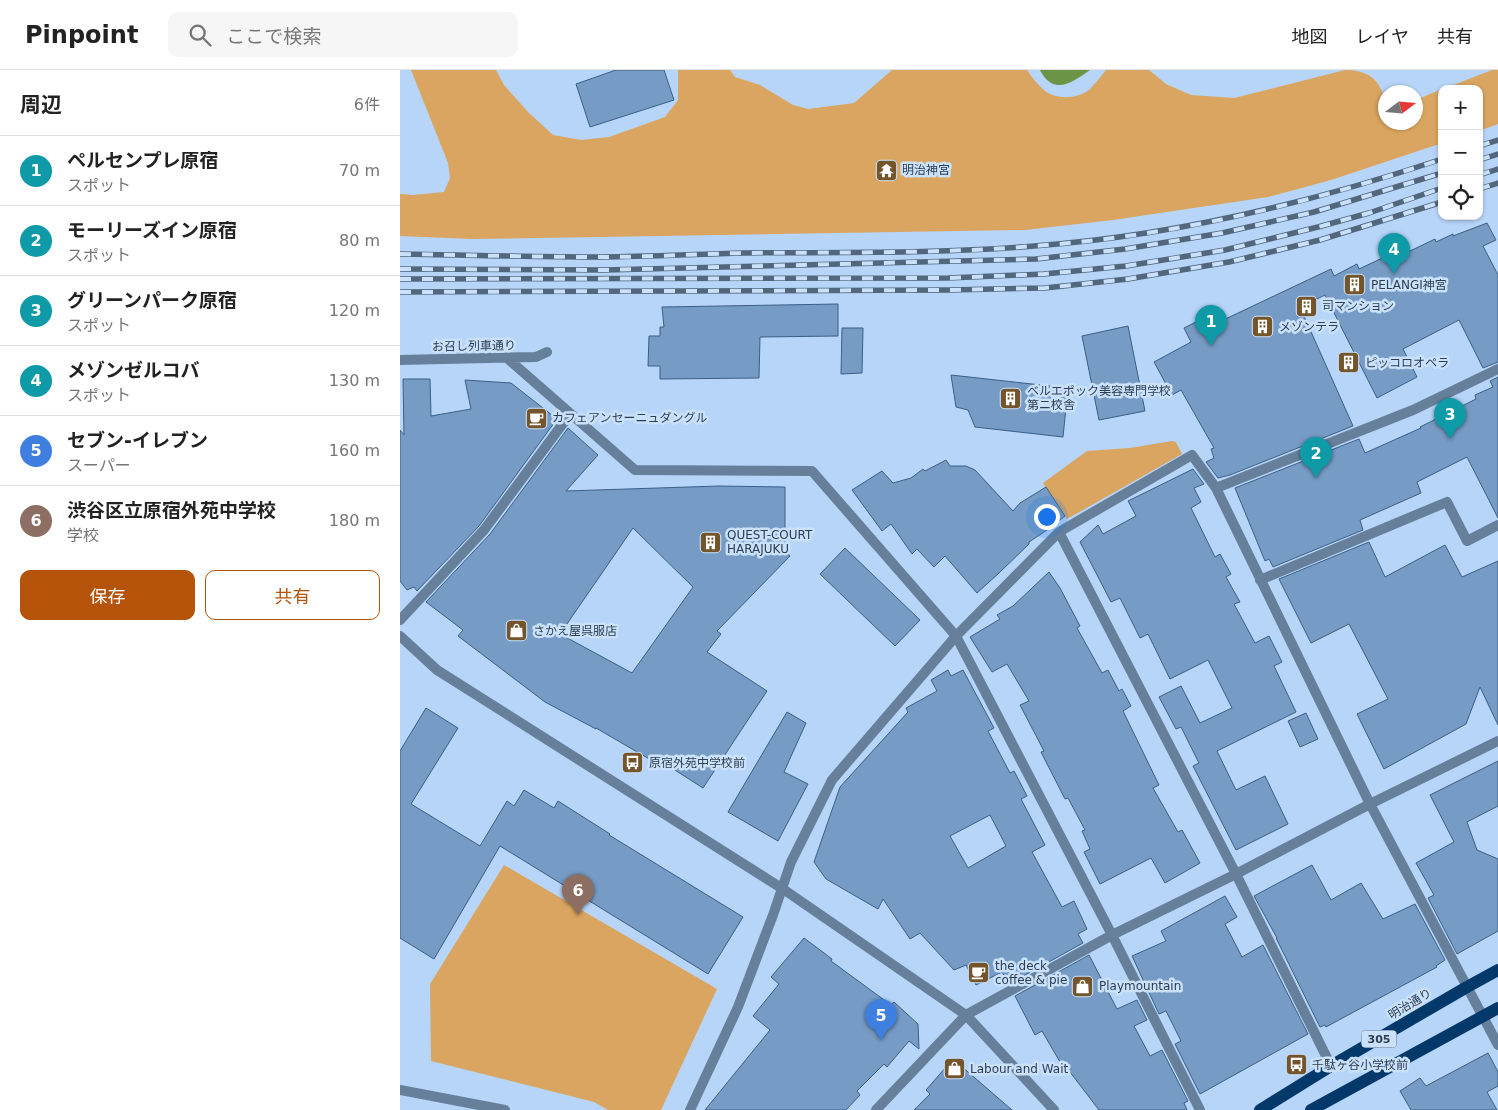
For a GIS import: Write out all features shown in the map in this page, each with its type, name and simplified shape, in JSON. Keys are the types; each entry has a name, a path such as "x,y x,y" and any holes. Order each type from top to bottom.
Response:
{"main road":[{"name":"明治通り","path":"1260,1110 1331,1066 1498,970"},
{"name":"305","path":"1311,1110 1498,1008"}],"street":[{"name":"お召し列車通り","path":"400,360 536,357 547,352"},
{"path":"507,358 635,470 812,471 956,636 1112,935 1200,1110"},
{"path":"1216,488 1413,410 1498,369"},
{"path":"400,620 484,530 570,414"},
{"path":"690,1110 738,1007 783,889 791,862 832,780 956,636 1059,532 1192,455 1216,488 1370,804 1498,1045"},
{"path":"1260,580 1447,502 1467,541 1498,525"},
{"path":"1059,532 1236,874 1331,1066"},
{"path":"400,636 437,670 783,889 966,1015 1054,1110"},
{"path":"876,1110 966,1015 1112,935 1498,741"},
{"path":"400,1090 505,1110"}],"shaded area":[{"name":"明治神宮","path":"411,70 496,70 504,85 528,112 553,135 581,140 609,137 665,117 678,100 678,70 730,70 735,77 760,85 793,105 808,109 854,103 892,70 1027,70 1045,91 1056,96 1068,97 1085,92 1092,87 1106,70 1149,70 1166,84 1191,95 1234,98 1345,70 1357,71 1366,74 1379,85 1378,130 1423,130 1423,97 1438,91 1438,144 1331,180 1268,197 1113,220 1025,230 472,239 400,236 400,194 413,195 444,192 450,178 448,163"},
{"path":"1040,70 1090,70 1070,83 1057,85 1045,78"},
{"path":"1492,70 1498,70 1498,124 1483,130 1483,85 1453,85"},
{"path":"1172,441 1176,442 1182,454 1067,519 1043,483 1087,451 1130,448"},
{"path":"504,865 717,989 661,1110 608,1110 594,1102 431,1061 430,984"}],"building":[{"path":"616,70 664,70 674,100 590,127 576,84"},
{"path":"1487,223 1496,240 1483,246 1498,275 1498,362 1483,368 1459,320 1403,349 1417,377 1377,398 1325,295 1300,307 1353,426 1230,475 1218,478 1206,462 1214,458 1211,449 1214,448 1181,390 1172,395 1154,362 1191,342 1184,328 1212,314 1217,323 1331,269 1334,276 1357,264 1359,269 1406,247 1408,252 1435,239 1436,242 1453,234 1453,236"},
{"path":"838,304 838,336 760,337 759,378 660,379 660,366 648,366 649,336 660,336 660,327 664,327 662,307"},
{"path":"1128,326 1145,411 1099,420 1082,336"},
{"path":"842,328 863,328 862,373 841,374"},
{"name":"ベルエポック美容専門学校 第ニ校舎","path":"951,375 1068,388 1063,437 975,427 968,410 956,407"},
{"path":"1498,377 1498,518 1467,457 1417,482 1421,493 1360,520 1363,530 1273,567 1269,559 1265,561 1235,488 1359,439 1365,453 1421,428 1476,399 1475,395 1493,387 1490,381"},
{"path":"403,379 430,379 431,416 471,409 465,380 511,383 557,419 479,526 417,591 414,587 407,590 400,581 400,430 404,435"},
{"path":"568,428 598,455 566,491 719,486 785,487 785,552 790,556 717,631 721,634 707,652 767,691 703,788 653,756 651,760 596,728 545,702 458,636 463,630 426,602 490,534","holes":["633,528 693,587 632,673 560,634"]},
{"path":"946,460 950,466 966,466 975,470 1013,511 1020,503 1046,487 1065,516 1029,542 977,593 945,556 934,567 917,549 912,554 891,524 882,531 852,490 882,471 893,483 911,478 923,469 925,471"},
{"path":"1193,469 1204,484 1194,488 1201,502 1191,508 1215,557 1220,554 1231,574 1226,577 1240,602 1234,604 1255,643 1269,636 1282,662 1274,666 1296,712 1217,751 1236,790 1265,776 1288,824 1236,850 1193,766 1199,763 1181,727 1176,729 1159,697 1181,686 1200,723 1232,708 1208,660 1170,679 1148,634 1140,638 1120,598 1111,602 1080,542 1098,525 1103,534 1136,516 1128,501"},
{"path":"1369,542 1385,577 1445,545 1462,577 1498,561 1498,725 1480,687 1466,724 1384,769 1357,714 1388,699 1349,624 1311,643 1279,579"},
{"path":"845,548 920,620 895,646 820,574"},
{"path":"1049,572 1060,588 1080,626 1077,628 1102,673 1108,670 1119,691 1122,689 1131,706 1123,711 1159,785 1153,788 1178,832 1182,830 1200,863 1165,883 1151,858 1100,884 1084,852 1090,849 1082,831 1085,830 1068,798 1065,799 1041,752 1044,751 1020,705 1029,701 1007,664 992,672 970,637 1000,619 997,615 1013,606"},
{"path":"948,670 951,676 963,670 994,728 988,731 1010,773 1014,771 1027,796 1021,799 1045,845 1032,852 1062,907 1074,901 1087,929 1078,934 1083,943 1009,984 1002,972 976,985 966,965 954,970 920,933 910,939 883,899 878,909 826,879 814,862 840,787 908,712 906,708 937,691 931,680","holes":["990,815 1006,846 968,868 950,836"]},
{"path":"426,708 458,728 411,804 480,846 507,801 514,806 524,790 554,808 558,801 609,835 743,917 708,974 500,846 434,959 400,938 400,751"},
{"path":"787,712 806,723 784,772 808,784 778,841 728,812"},
{"path":"1306,713 1318,739 1300,747 1288,721"},
{"path":"1498,761 1498,806 1467,822 1477,850 1498,859 1498,931 1457,954 1428,898 1434,895 1416,863 1454,842 1430,795"},
{"path":"1312,865 1331,900 1361,883 1383,919 1415,904 1445,960 1437,967 1326,1027 1325,1025 1320,1027 1277,938 1254,896"},
{"path":"1225,896 1237,917 1225,924 1242,957 1263,945 1308,1034 1200,1094 1175,1044 1181,1041 1166,1011 1159,1014 1132,956 1166,941 1161,931"},
{"path":"804,938 832,959 831,961 891,1005 894,1002 918,1024 919,1049 909,1041 887,1067 884,1064 857,1091 860,1095 846,1110 705,1110 770,1030 753,1016 779,984 771,977"},
{"path":"1089,955 1117,1009 1137,1000 1147,1020 1134,1026 1150,1056 1162,1050 1188,1101 1184,1103 1187,1110 1099,1110 1070,1072 1067,1074 1042,1031 1035,1035 1015,996"},
{"path":"1488,1053 1498,1072 1498,1086 1487,1092 1497,1110 1411,1110 1400,1091 1420,1078 1426,1086"},
{"path":"953,1059 1012,1110 914,1110 930,1094 926,1090"}],"railway":[{"path":"1483,145 1498,140"},
{"path":"1483,159 1498,154"},
{"path":"400,254 619,257 744,253 925,251 1034,246 1086,241 1190,226 1342,190 1438,160"},
{"path":"1483,174 1498,169"},
{"path":"400,269 605,270 1036,259 1125,249 1222,233 1314,212 1438,174"},
{"path":"1483,188 1498,183"},
{"path":"400,279 948,278 1044,274 1126,266 1225,250 1369,213 1438,189"},
{"path":"400,292 1045,288 1128,279 1229,262 1320,240 1438,203"}],"place":[{"name":"明治神宮","path":"886,170"},
{"name":"メゾンゼルコバ","path":"1394,274"},
{"name":"PELANGI神宮","path":"1355,285"},
{"name":"司マンション","path":"1306,306"},
{"name":"メゾンテラ","path":"1263,327"},
{"name":"ペルセンプレ原宿","path":"1211,346"},
{"name":"ピッコロオペラ","path":"1349,363"},
{"name":"ベルエポック美容専門学校 第ニ校舎","path":"1011,398"},
{"name":"カフェアンセーニュダングル","path":"536,418"},
{"name":"グリーンパーク原宿","path":"1450,439"},
{"name":"モーリーズイン原宿","path":"1316,478"},
{"name":"QUEST-COURT HARAJUKU","path":"711,542"},
{"name":"さかえ屋呉服店","path":"517,631"},
{"name":"原宿外苑中学校前","path":"633,763"},
{"name":"渋谷区立原宿外苑中学校","path":"578,915"},
{"name":"the deck coffee & pie","path":"979,973"},
{"name":"Playmountain","path":"1083,986"},
{"name":"セブン-イレブン","path":"881,1040"},
{"name":"千駄ヶ谷小学校前","path":"1296,1065"},
{"name":"Labour and Wait","path":"954,1069"}]}
